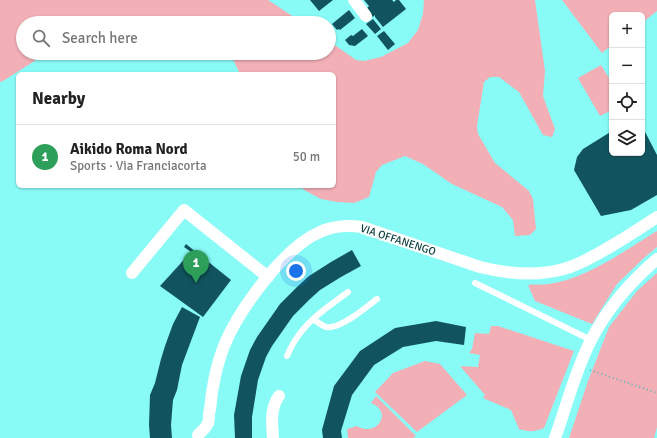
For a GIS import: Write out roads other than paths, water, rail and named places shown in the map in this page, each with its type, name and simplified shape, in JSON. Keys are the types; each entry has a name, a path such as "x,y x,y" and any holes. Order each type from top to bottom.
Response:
{"street":[{"path":"354,0 366,16"},
{"path":"132,273 184,210 268,277"},
{"name":"VIA OFFANENGO","path":"198,435 208,424 213,387 224,346 240,315 257,290 287,257 304,241 320,232 339,227 356,226 368,228 480,267 514,274 532,274 560,270 578,264 657,218"},
{"path":"554,438 591,340 608,313 626,290 636,278 657,259"},
{"path":"273,438 273,409 274,403 279,396"}],"lane":[{"path":"475,283 591,340"},
{"path":"287,356 295,339 313,319 348,292"},
{"path":"313,319 326,327 336,327 377,299"}],"place":[{"name":"Aikido Roma Nord","path":"196,283"}]}
